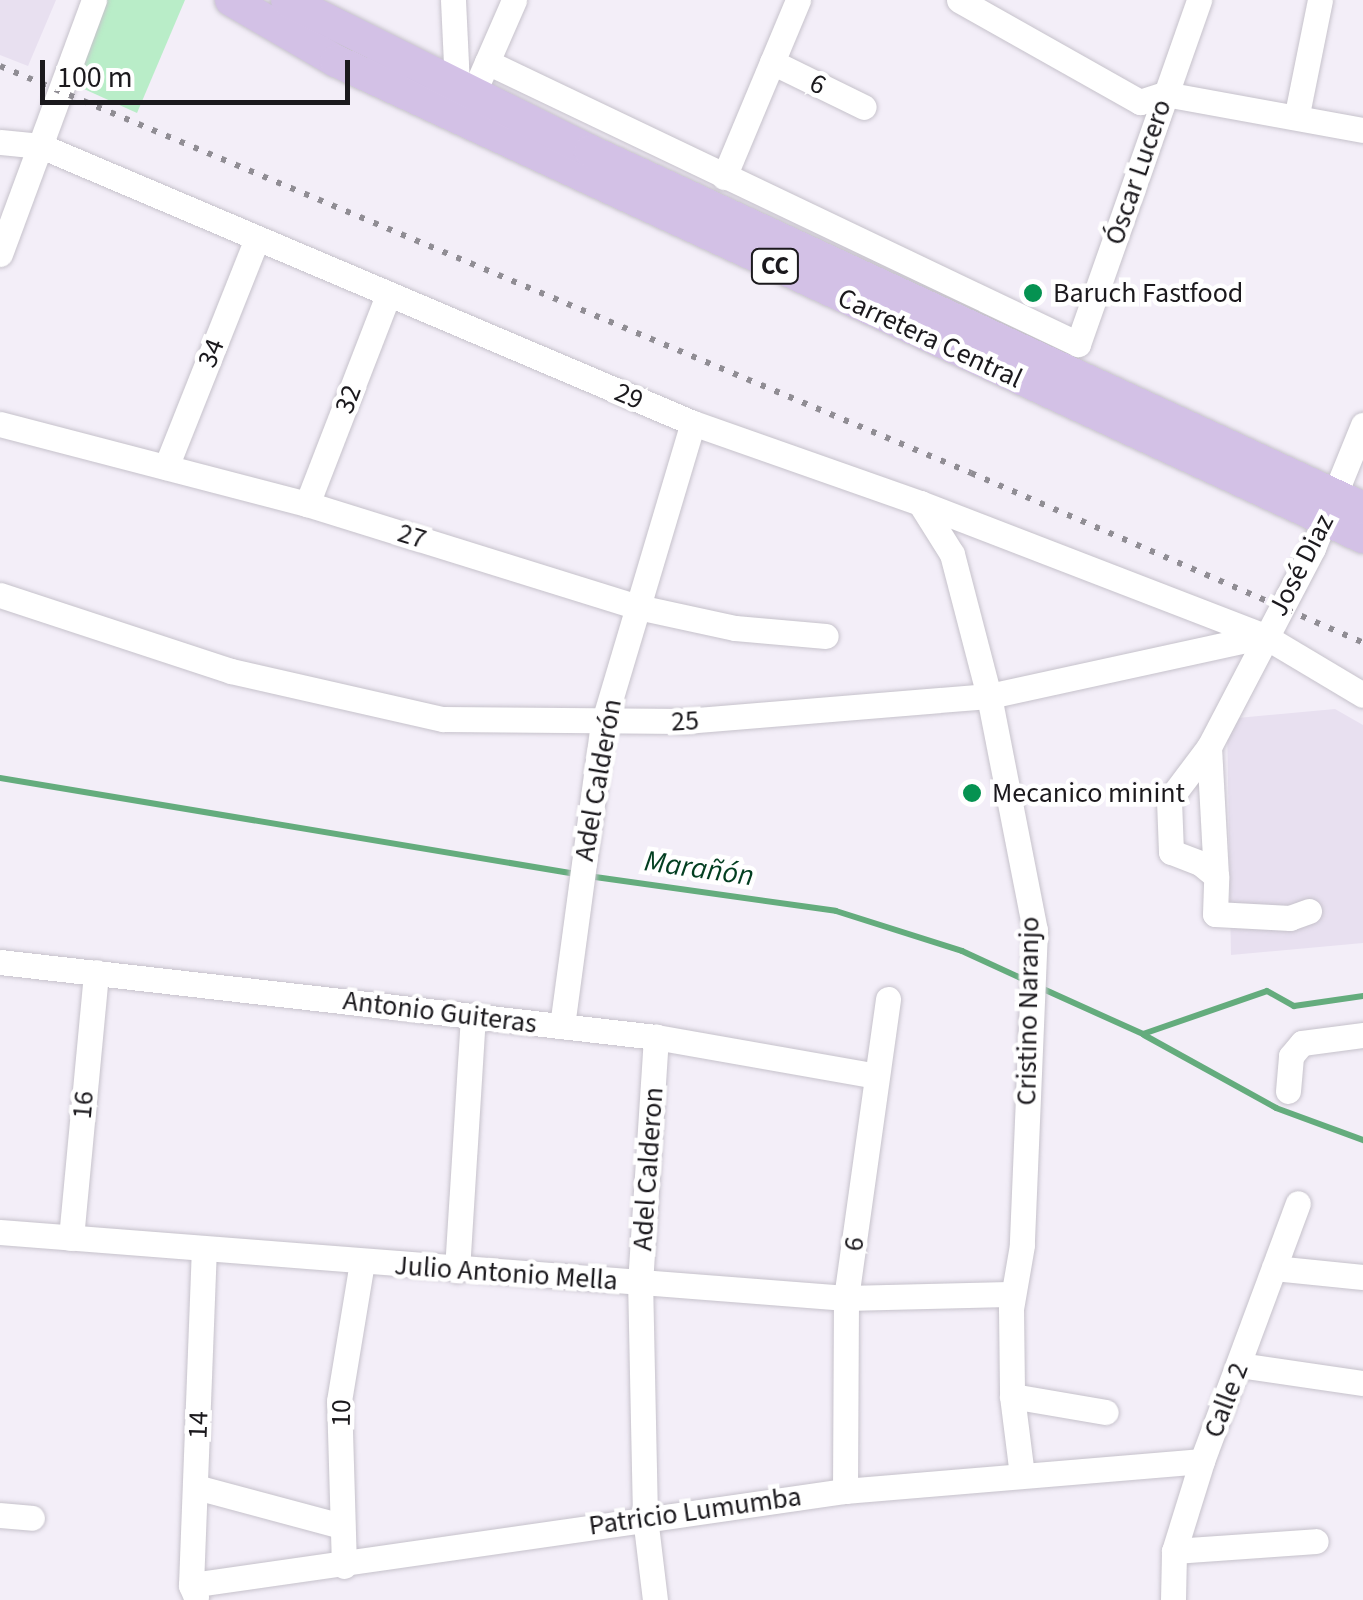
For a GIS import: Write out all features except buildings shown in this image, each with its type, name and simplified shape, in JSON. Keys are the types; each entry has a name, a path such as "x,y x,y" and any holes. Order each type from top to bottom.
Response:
{"main road":[{"name":"Carretera Central","path":"231,0 336,61 1342,507"},
{"name":"Carretera Central","path":"287,0 590,151 1342,507 1363,537"}],"street":[{"path":"0,254 94,0"},
{"path":"453,0 465,89"},
{"path":"465,89 487,62 514,0"},
{"path":"487,62 724,177 798,0"},
{"path":"959,0 1140,102 1165,94 1297,114 1363,130"},
{"name":"Óscar Lucero","path":"724,177 1078,344 1199,0"},
{"path":"1297,114 1320,0"},
{"name":"6","path":"772,62 864,106"},
{"name":"29","path":"0,142 41,146 693,423 920,503 1264,636"},
{"name":"34","path":"166,467 257,238"},
{"name":"32","path":"308,504 388,295"},
{"name":"Adel Calderón","path":"562,1026 603,724 693,423"},
{"name":"27","path":"0,424 308,504 638,607 735,628 826,636"},
{"name":"José Diaz","path":"1216,876 1200,862 1172,852 1169,800 1209,747 1264,636 1342,507 1363,425"},
{"name":"Cristino Naranjo","path":"920,503 952,554 989,696 1035,930 1022,1245 1013,1294 1012,1396 1022,1475"},
{"name":"25","path":"0,596 231,671 443,719 603,724 989,696 1264,636"},
{"path":"1264,636 1363,695"},
{"path":"1209,747 1215,914 1290,918 1309,911"},
{"name":"Antonio Guiteras","path":"0,962 656,1037 877,1076"},
{"name":"16","path":"71,1238 96,972"},
{"name":"6","path":"845,1491 846,1298 888,998"},
{"path":"457,1270 473,1016"},
{"path":"1288,1092 1291,1056 1302,1043 1363,1035"},
{"name":"Adel Calderon","path":"655,1600 645,1517 640,1284 656,1037"},
{"name":"Calle 2","path":"1173,1600 1174,1551 1202,1461 1298,1204"},
{"name":"Julio Antonio Mella","path":"0,1232 846,1298 1013,1294"},
{"name":"14","path":"194,1593 204,1249"},
{"name":"10","path":"344,1566 339,1401 362,1262"},
{"path":"1274,1268 1363,1278"},
{"path":"1239,1366 1363,1383"},
{"path":"1012,1396 1106,1412"},
{"name":"Patricio Lumumba","path":"194,1593 645,1517 845,1491 1202,1461"},
{"path":"196,1487 342,1526"},
{"path":"0,1516 32,1518"},
{"path":"1174,1551 1316,1542"}],"shaded area":[{"path":"0,0 56,0 28,66 0,55"},
{"path":"1335,709 1363,725 1363,943 1231,955 1227,719"}],"green space":[{"path":"105,0 185,0 137,113 73,84"}],"waterway":[{"name":"Marañón","path":"0,778 576,874"},
{"name":"Marañón","path":"588,876 836,911 962,951 1025,980"},
{"name":"Marañón","path":"1041,988 1143,1034 1267,991 1294,1006 1363,996"},
{"path":"1144,1035 1276,1108 1363,1140"}],"railway":[{"path":"0,66 971,473 1363,643"}],"place":[{"name":"Baruch Fastfood","path":"1033,293"},
{"name":"Mecanico minint","path":"972,793"}]}
